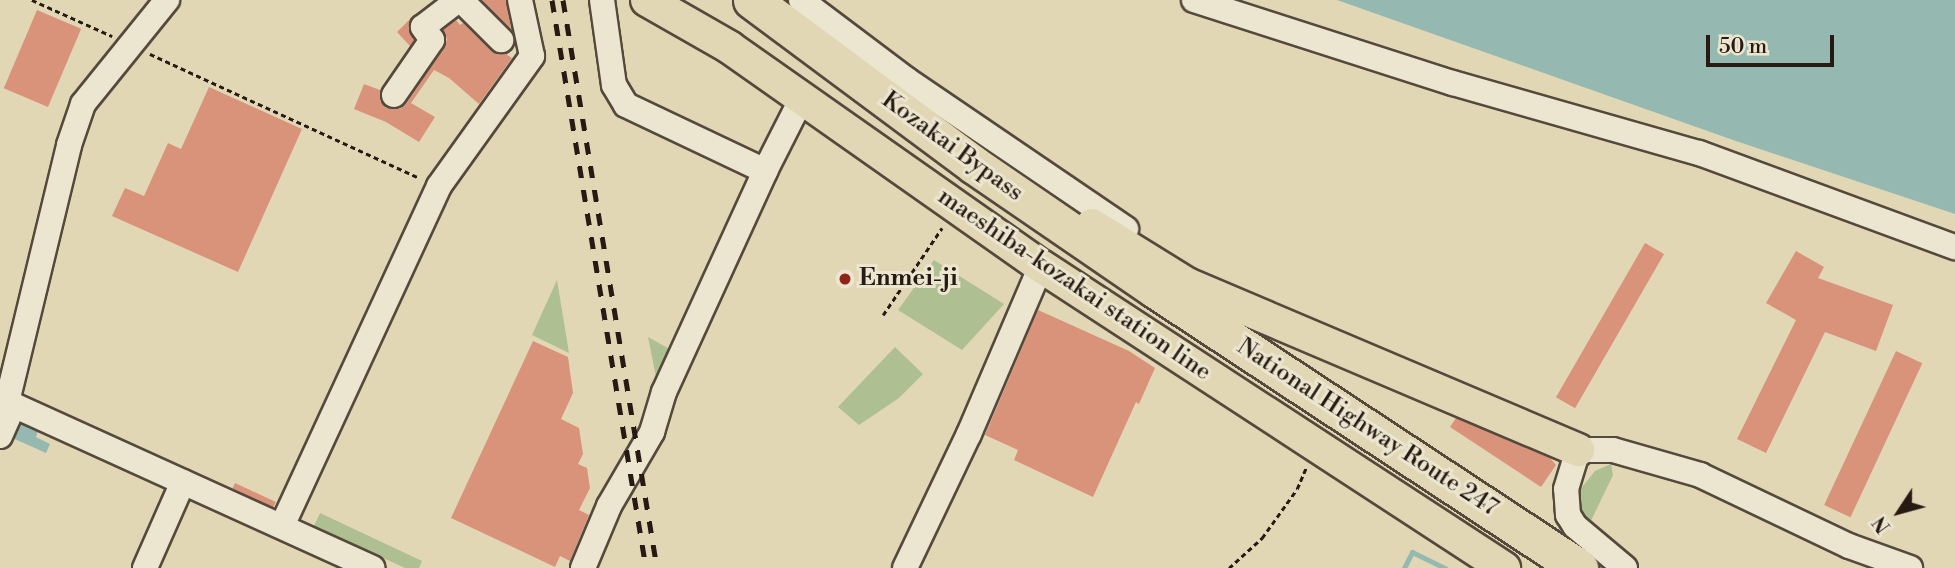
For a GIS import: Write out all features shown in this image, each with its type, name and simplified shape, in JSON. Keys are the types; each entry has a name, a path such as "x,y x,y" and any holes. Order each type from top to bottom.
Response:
{"highway":[{"name":"Kozakai Bypass","path":"752,0 974,165 1155,289"},
{"name":"National Highway Route 247","path":"1155,289 1579,568"}],"main road":[{"name":"maeshiba-kozakai station line","path":"647,0 729,47 1041,266 1504,568"},
{"path":"783,0 1015,176 1187,284 1578,450"}],"street":[{"path":"0,436 69,145 77,128 82,104 167,0"},
{"path":"394,95 432,40 424,27 460,0 501,40"},
{"path":"282,526 439,187 532,56 520,0"},
{"path":"602,0 614,85 626,105 765,171"},
{"path":"801,0 907,80 1129,231 1120,243"},
{"path":"1194,0 1453,83 1699,153 1955,247"},
{"path":"583,568 610,506 652,432 664,392 765,171 802,98"},
{"path":"905,568 969,435 1041,266"},
{"path":"7,402 282,526 361,566"},
{"path":"1625,568 1575,526 1569,515 1565,500 1568,477 1578,450 1613,450 1700,475 1849,546 1910,568"},
{"path":"145,568 183,482"}],"path":[{"path":"32,0 439,187"},
{"path":"883,315 944,226"},
{"path":"1229,568 1262,538 1297,489 1316,446"}],"green space":[{"path":"934,260 1004,304 962,350 898,310"},
{"path":"557,280 569,353 532,335"},
{"path":"648,337 675,352 658,387"},
{"path":"895,347 923,374 899,398 859,425 838,407"},
{"path":"1611,464 1613,475 1587,529 1580,516 1579,491 1595,471"},
{"path":"320,513 422,561 419,568 405,568 314,526"}],"water":[{"path":"1337,0 1955,0 1955,214 1733,140"},
{"path":"15,421 38,431 36,437 50,444 46,453 8,436"}],"building":[{"path":"482,0 506,0 511,29"},
{"path":"37,10 81,29 48,107 4,88"},
{"path":"412,17 408,28 414,40 410,46 397,32"},
{"path":"456,20 460,25 463,23 491,51 498,54 509,52 507,55 512,58 479,104 449,78 434,70 411,103 435,117 419,142 386,122 354,109 364,84 380,90 380,101 386,108 400,109 406,104 444,48 447,39 443,30"},
{"path":"209,87 302,129 238,272 112,216 125,188 144,196 168,143 181,149"},
{"path":"1645,243 1664,254 1575,408 1556,397"},
{"path":"1796,251 1824,267 1818,278 1893,305 1876,351 1825,332 1766,453 1737,439 1796,320 1766,303"},
{"path":"1038,310 1129,351 1155,368 1139,404 1136,402 1093,497 1014,460 1018,450 985,435"},
{"path":"533,341 568,357 573,393 561,419 579,428 583,454 578,464 587,468 590,488 579,510 589,515 570,561 560,556 555,567 451,518"},
{"path":"1896,351 1922,363 1850,517 1824,505"},
{"path":"1456,418 1550,458 1556,465 1541,487 1450,427"},
{"path":"235,483 276,502 273,507 232,488"}],"waterway":[{"path":"1404,568 1412,552 1445,568"}],"railway":[{"path":"552,0 646,568"},
{"path":"563,0 657,568"}],"place":[{"name":"Enmei-ji","path":"845,279"}]}
